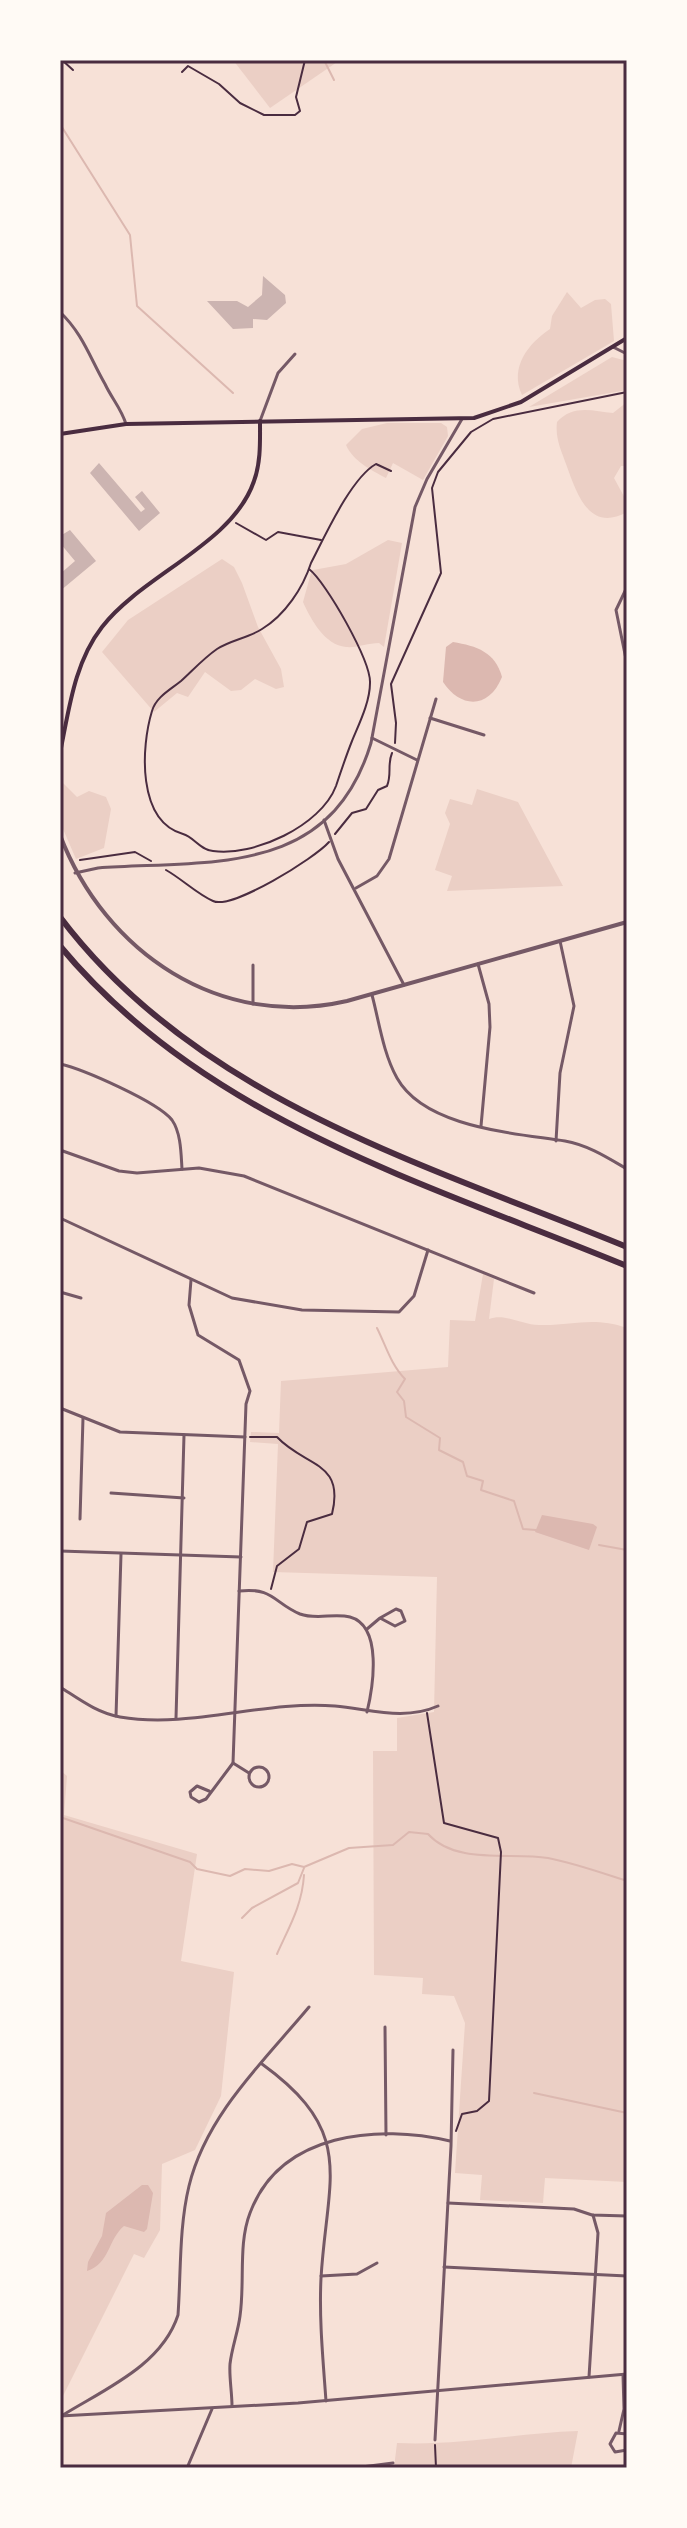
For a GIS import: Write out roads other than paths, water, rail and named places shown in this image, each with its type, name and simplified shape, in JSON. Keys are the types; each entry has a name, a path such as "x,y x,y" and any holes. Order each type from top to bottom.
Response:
{"highway":[{"path":"60,917 105,971 151,1015 247,1082 322,1121 627,1247"},
{"path":"60,946 150,1036 248,1103 315,1138 627,1266"}],"main road":[{"path":"60,434 126,424 462,419 497,413 625,339"},
{"path":"60,753 77,677 93,639 120,607 238,510 256,476 260,421"}],"street":[{"path":"60,312 85,341 106,387 119,403 126,424"},
{"path":"625,339 627,347"},
{"path":"613,347 627,354"},
{"path":"260,421 278,373 295,354"},
{"path":"75,873 98,868 256,857 294,842 324,820 352,787 372,738 413,513 422,488 462,419"},
{"path":"627,587 616,610 627,664"},
{"path":"356,888 377,876 389,859 436,699"},
{"path":"430,718 484,735"},
{"path":"372,738 417,760"},
{"path":"324,820 404,985"},
{"path":"60,835 75,873 106,918 145,955 200,985 253,1004 303,1008 372,995 627,922"},
{"path":"556,1141 560,1073 574,1006 560,941"},
{"path":"478,964 489,1004 490,1027 481,1126"},
{"path":"253,965 253,1004"},
{"path":"372,995 388,1057 403,1087 426,1107 515,1136 590,1149 627,1169"},
{"path":"60,1064 113,1085 167,1115 178,1134 182,1169"},
{"path":"60,1150 119,1171 211,1168 244,1176 534,1293"},
{"path":"60,1180 60,1218 232,1298 267,1307 393,1313 409,1306 428,1250"},
{"path":"191,1280 189,1305 198,1335 239,1360 250,1391 245,1437 233,1763 202,1802 191,1797 190,1792 197,1786 209,1791"},
{"path":"60,1292 81,1298"},
{"path":"60,1408 120,1432 245,1437"},
{"path":"80,1519 83,1418"},
{"path":"176,1718 184,1435"},
{"path":"111,1493 184,1498"},
{"path":"60,1551 241,1557"},
{"path":"116,1716 121,1554"},
{"path":"239,1591 270,1593 297,1612 349,1616 367,1629 372,1665 367,1712"},
{"path":"367,1629 380,1618 396,1609 401,1611 405,1621 395,1626 380,1618"},
{"path":"60,1687 103,1713 151,1720 335,1706 367,1712 427,1711 438,1706"},
{"path":"233,1763 249,1773"},
{"path":"262,1768 268,1775 268,1782 256,1787 250,1783 249,1773 262,1768"},
{"path":"60,2416 137,2368 173,2331 178,2315 190,2182 220,2115 309,2007"},
{"path":"385,2027 386,2135"},
{"path":"435,2440 453,2050"},
{"path":"262,2064 308,2102 327,2141 330,2185 319,2313 326,2401"},
{"path":"232,2407 230,2365 240,2318 244,2240 250,2212 267,2185 287,2164 327,2141 365,2133 450,2141"},
{"path":"448,2203 574,2209 592,2215 627,2216"},
{"path":"589,2377 598,2233 592,2215"},
{"path":"321,2276 357,2274 377,2263"},
{"path":"444,2267 627,2276"},
{"path":"60,2416 326,2401 625,2375 624,2409 619,2431 612,2437 610,2447 619,2453 627,2450"},
{"path":"83,2402 88,2415"},
{"path":"187,2468 212,2409"},
{"path":"60,2416 60,2428"},
{"path":"619,2431 627,2434"},
{"path":"354,2468 393,2463"}],"waterway":[{"path":"324,60 334,80"},
{"path":"60,124 130,235 137,306 233,393"},
{"path":"377,1328 392,1361 405,1379 397,1392 404,1401 406,1417 440,1438 439,1450 463,1462 467,1476 483,1481 481,1490 514,1501 523,1529 536,1530"},
{"path":"599,1545 627,1550"},
{"path":"60,1817 190,1862 197,1869 230,1876 245,1869 269,1871 292,1864 304,1867 349,1848 393,1845 409,1832 428,1834 440,1844 468,1854 548,1858 627,1881"},
{"path":"242,1918 252,1908 298,1883 304,1868"},
{"path":"277,1954 298,1906 304,1875"},
{"path":"534,2093 627,2113"}]}
